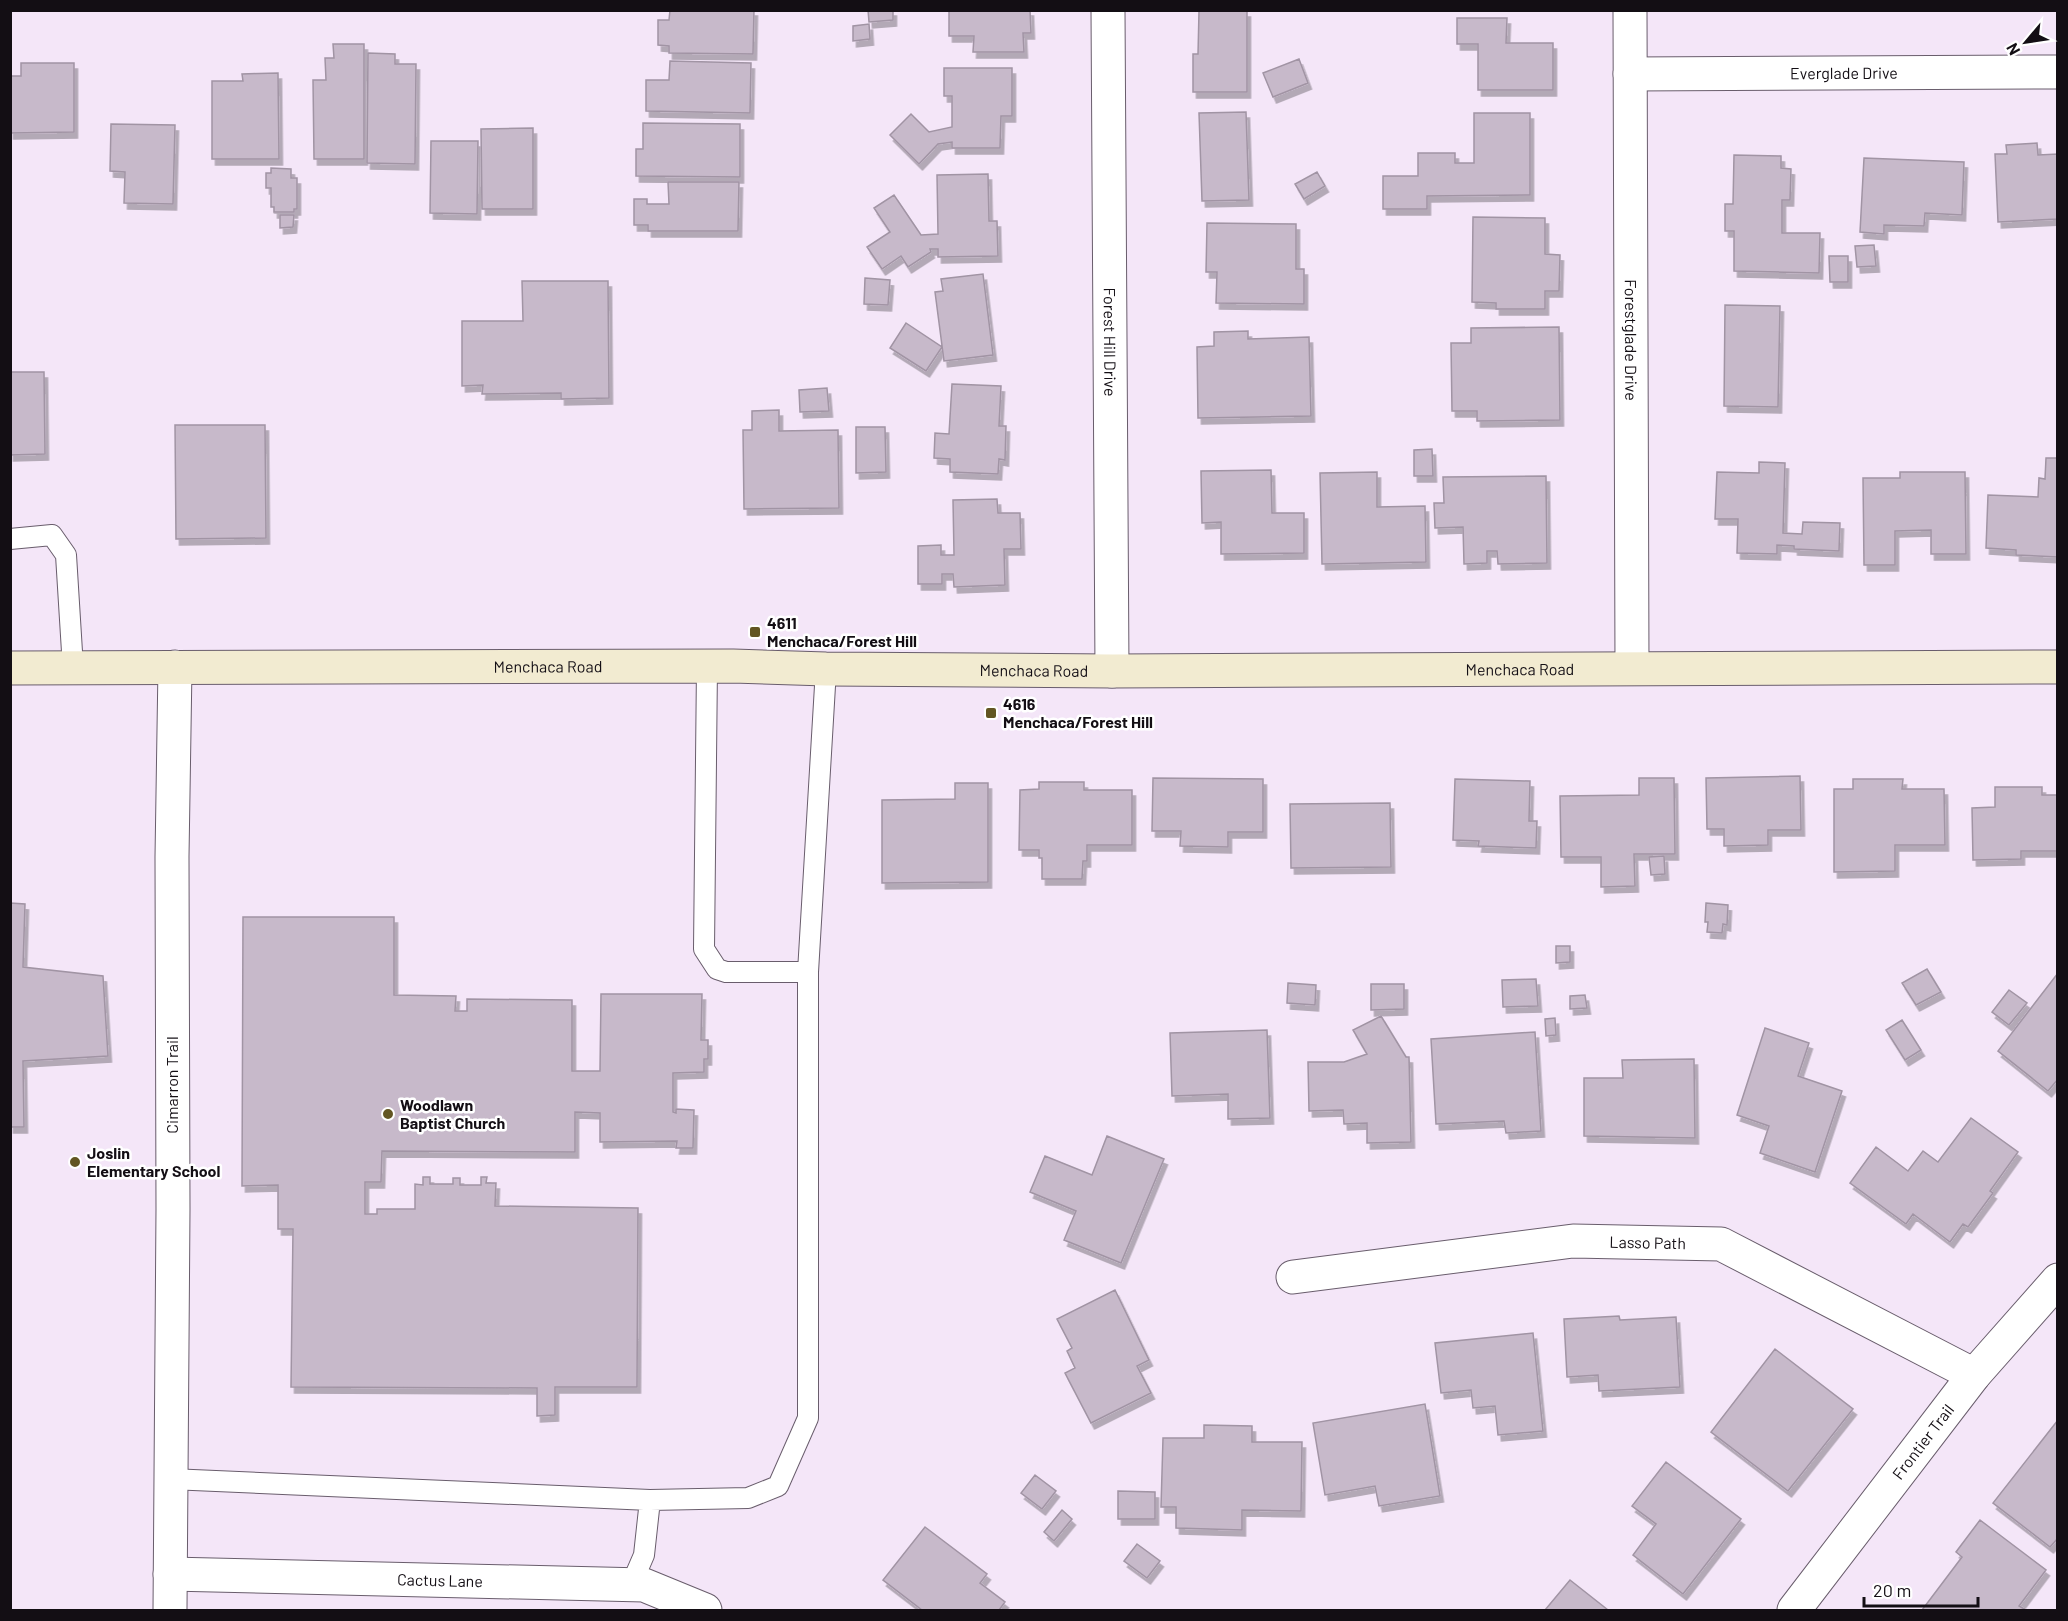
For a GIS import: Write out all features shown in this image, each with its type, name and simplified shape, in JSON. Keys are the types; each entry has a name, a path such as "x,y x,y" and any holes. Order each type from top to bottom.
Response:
{"main road":[{"name":"Menchaca Road","path":"10,668 706,666 1112,671 2058,667"}],"street":[{"name":"Forest Hill Drive","path":"1108,10 1112,671"},
{"name":"Forestglade Drive","path":"1630,10 1632,668"},
{"name":"Everglade Drive","path":"1630,74 2058,72"},
{"name":"Cimarron Trail","path":"170,1611 173,1209 172,857 175,667"},
{"name":"Lasso Path","path":"1293,1277 1573,1241 1721,1244 1974,1375"},
{"name":"Frontier Trail","path":"1794,1611 1974,1375 2058,1280"},
{"name":"Cactus Lane","path":"170,1574 644,1585 705,1611"}],"lane":[{"path":"10,539 52,535 66,555 73,668"},
{"path":"706,666 704,949 717,969 726,972 808,972"},
{"path":"170,1479 650,1500 748,1498 778,1486 808,1418 808,972 826,669"},
{"path":"631,1585 644,1555 650,1500"}],"shaded area":[{"path":"151,1609 151,1610 11,1610"}],"building":[{"path":"670,10 754,10 753,54 669,53 669,46 658,45 658,20 669,20"},
{"path":"868,10 893,10 893,20 869,22"},
{"path":"949,10 1030,10 1031,33 1023,33 1024,52 973,52 974,36 949,36"},
{"path":"1199,11 1247,11 1247,92 1193,92 1193,54 1198,54"},
{"path":"1457,18 1507,18 1506,43 1553,43 1553,90 1478,90 1478,44 1457,44"},
{"path":"869,24 870,39 853,41 853,26"},
{"path":"333,44 364,44 364,159 314,159 313,80 326,80 325,58 334,58"},
{"path":"368,53 395,54 395,64 416,64 415,164 367,163"},
{"path":"1299,59 1308,83 1273,97 1263,73"},
{"path":"670,61 751,63 750,113 646,111 646,80 669,80"},
{"path":"21,63 74,63 74,132 10,133 10,76 21,76"},
{"path":"944,68 1012,68 1012,116 1001,116 1000,148 952,148 952,142 938,144 919,164 890,135 911,114 929,132 952,127 952,96 944,96"},
{"path":"278,73 279,159 212,159 212,81 243,81 242,74"},
{"path":"1246,112 1249,200 1202,201 1199,113"},
{"path":"1474,113 1530,113 1530,195 1427,196 1427,209 1383,209 1383,176 1418,176 1418,153 1455,153 1455,163 1474,163"},
{"path":"643,123 740,124 740,177 636,176 636,149 643,149"},
{"path":"111,124 175,125 173,204 124,203 125,172 110,171"},
{"path":"533,128 533,209 482,209 481,129"},
{"path":"431,141 478,141 477,214 430,213"},
{"path":"2037,143 2038,155 2058,154 2058,219 1998,222 1995,154 2007,154 2006,145"},
{"path":"1734,155 1781,156 1781,168 1791,169 1790,200 1782,200 1782,233 1820,233 1819,273 1734,271 1734,231 1725,231 1725,204 1733,204"},
{"path":"1864,158 1964,162 1962,215 1925,213 1924,226 1884,225 1884,234 1860,232"},
{"path":"271,168 291,169 291,178 297,178 297,209 294,209 294,212 274,212 274,207 271,207 271,188 266,188 266,173 271,173"},
{"path":"1317,172 1325,186 1304,199 1295,184"},
{"path":"988,174 989,221 997,221 998,256 938,257 938,249 930,249 931,252 908,267 901,256 882,269 867,247 890,232 874,208 894,195 921,235 938,234 937,175"},
{"path":"668,182 739,182 738,231 648,231 648,225 634,225 634,199 647,199 647,204 669,204"},
{"path":"280,215 294,215 293,227 280,228"},
{"path":"1473,217 1545,218 1545,254 1560,255 1559,291 1545,291 1545,309 1496,309 1496,303 1472,302"},
{"path":"1207,223 1296,224 1296,269 1304,269 1304,304 1216,303 1217,272 1206,272"},
{"path":"1874,245 1876,266 1857,267 1855,246"},
{"path":"1829,256 1848,256 1848,282 1830,282"},
{"path":"983,274 993,355 944,361 935,292 943,291 941,279"},
{"path":"865,278 890,280 888,305 864,304"},
{"path":"522,281 608,281 609,398 561,399 561,393 482,394 483,385 462,386 462,321 523,321"},
{"path":"1725,305 1780,306 1778,407 1724,406"},
{"path":"906,323 942,347 926,371 890,348"},
{"path":"1559,327 1560,420 1477,421 1477,411 1452,411 1451,343 1471,343 1471,328"},
{"path":"1248,331 1248,339 1309,337 1311,416 1198,418 1197,347 1214,346 1214,332"},
{"path":"10,372 44,372 45,454 10,455"},
{"path":"952,384 1001,386 999,426 1006,426 1005,460 999,459 998,474 950,472 950,459 934,458 935,433 949,434"},
{"path":"827,388 829,411 800,412 799,390"},
{"path":"779,410 779,431 838,430 839,508 744,509 743,430 752,430 752,411"},
{"path":"175,425 265,425 266,538 176,539"},
{"path":"856,427 885,427 886,472 856,473"},
{"path":"1432,449 1433,476 1414,476 1414,450"},
{"path":"2046,458 2058,458 2058,557 2016,555 2016,550 1986,548 1988,495 2038,497 2039,478 2045,479"},
{"path":"1759,462 1785,463 1783,533 1802,534 1803,522 1840,523 1839,551 1794,549 1794,546 1777,545 1777,554 1737,553 1738,519 1715,519 1717,472 1759,473"},
{"path":"1271,470 1272,513 1304,513 1304,553 1221,554 1221,522 1202,523 1201,471"},
{"path":"1377,472 1377,507 1425,506 1426,562 1322,564 1320,473"},
{"path":"1900,472 1965,472 1966,554 1931,554 1931,530 1895,531 1895,565 1864,565 1863,478 1900,478"},
{"path":"1546,476 1547,563 1498,564 1497,551 1487,551 1487,563 1464,564 1463,527 1435,528 1434,503 1444,503 1443,477"},
{"path":"997,499 998,513 1020,513 1021,549 1004,549 1005,585 954,587 953,574 942,574 942,584 918,584 918,546 941,545 941,555 954,555 953,500"},
{"path":"1800,776 1801,830 1768,830 1768,845 1724,846 1724,829 1707,829 1706,778"},
{"path":"1153,778 1263,779 1263,832 1228,832 1228,847 1180,846 1181,831 1152,831"},
{"path":"1639,778 1674,778 1675,854 1634,854 1635,886 1601,887 1601,857 1561,857 1560,796 1639,795"},
{"path":"1455,779 1530,781 1529,821 1537,821 1536,848 1478,846 1479,841 1453,840"},
{"path":"1853,779 1903,779 1902,789 1944,789 1945,845 1895,845 1895,871 1834,872 1834,789 1853,789"},
{"path":"1039,782 1084,782 1084,790 1132,790 1132,845 1087,845 1087,861 1083,861 1082,879 1042,879 1042,858 1039,858 1039,850 1019,850 1020,790 1039,789"},
{"path":"955,783 988,783 988,882 882,883 882,800 955,799"},
{"path":"1995,787 2042,787 2042,795 2058,795 2058,851 2021,851 2021,859 1973,860 1972,808 1995,807"},
{"path":"1390,803 1391,867 1291,868 1290,804"},
{"path":"1664,856 1665,874 1651,875 1649,857"},
{"path":"10,903 25,904 23,967 103,976 108,1056 23,1061 24,1127 10,1127"},
{"path":"1706,903 1728,905 1727,925 1723,924 1722,933 1707,932"},
{"path":"243,917 394,917 394,995 456,996 455,1011 467,1011 467,999 572,1000 572,1071 600,1071 601,994 702,994 701,1040 708,1040 708,1059 704,1059 704,1072 673,1073 673,1112 676,1113 676,1109 694,1110 693,1148 676,1148 677,1141 600,1142 600,1113 575,1112 575,1152 382,1151 381,1182 365,1182 365,1214 377,1214 377,1209 415,1209 415,1184 423,1185 423,1177 430,1177 430,1184 453,1184 453,1178 460,1178 460,1185 481,1185 481,1177 487,1177 486,1183 496,1183 495,1206 638,1208 637,1387 555,1387 555,1415 537,1416 537,1388 291,1387 293,1229 278,1229 278,1185 242,1186"},
{"path":"1556,946 1570,946 1570,962 1556,963"},
{"path":"1927,969 1941,992 1916,1005 1902,983"},
{"path":"2058,973 2058,1079 2048,1091 1998,1051"},
{"path":"1536,979 1538,1006 1503,1007 1502,980"},
{"path":"1288,983 1316,985 1315,1005 1287,1003"},
{"path":"1371,984 1404,984 1404,1009 1371,1010"},
{"path":"2009,990 2027,1003 2009,1025 1992,1012"},
{"path":"1585,995 1587,1008 1570,1009 1570,996"},
{"path":"1381,1016 1406,1057 1409,1057 1411,1142 1367,1143 1367,1123 1344,1124 1343,1110 1309,1111 1308,1062 1344,1062 1367,1054 1353,1030"},
{"path":"1555,1018 1556,1035 1546,1036 1545,1019"},
{"path":"1902,1020 1921,1050 1905,1060 1886,1030"},
{"path":"1765,1028 1809,1043 1798,1076 1842,1091 1815,1172 1760,1153 1769,1126 1737,1115"},
{"path":"1267,1030 1270,1118 1228,1119 1228,1094 1172,1096 1170,1033"},
{"path":"1535,1032 1541,1131 1506,1133 1504,1121 1436,1124 1431,1039"},
{"path":"1694,1059 1695,1138 1584,1136 1584,1078 1623,1078 1622,1060"},
{"path":"1971,1118 2018,1152 1990,1191 1993,1193 1968,1227 1963,1224 1950,1242 1913,1214 1906,1224 1850,1183 1876,1147 1908,1171 1923,1151 1938,1162"},
{"path":"1107,1136 1164,1159 1121,1263 1064,1240 1076,1211 1030,1192 1045,1156 1092,1175"},
{"path":"1115,1290 1149,1360 1137,1366 1151,1393 1091,1423 1065,1373 1075,1368 1067,1351 1072,1348 1057,1319"},
{"path":"1619,1316 1620,1320 1676,1317 1680,1387 1599,1391 1598,1375 1567,1377 1564,1319"},
{"path":"1533,1333 1543,1431 1498,1435 1495,1406 1473,1408 1471,1390 1441,1393 1435,1343"},
{"path":"1775,1349 1853,1409 1788,1491 1711,1432"},
{"path":"1425,1404 1440,1496 1379,1506 1375,1486 1325,1495 1313,1423"},
{"path":"2058,1420 2058,1538 2050,1547 1993,1503"},
{"path":"1204,1425 1252,1426 1252,1442 1302,1442 1301,1511 1242,1510 1242,1530 1176,1528 1176,1507 1161,1507 1163,1438 1204,1438"},
{"path":"1666,1462 1741,1519 1683,1594 1633,1555 1656,1524 1632,1506"},
{"path":"1035,1475 1056,1491 1042,1509 1021,1493"},
{"path":"1118,1491 1155,1492 1155,1519 1118,1519"},
{"path":"1062,1510 1072,1519 1054,1541 1044,1532"},
{"path":"1980,1520 2046,1570 2019,1606 2026,1610 1922,1610 1962,1557 1956,1552"},
{"path":"925,1527 987,1574 980,1583 1005,1602 999,1610 922,1610 883,1580"},
{"path":"1137,1544 1160,1561 1147,1578 1124,1561"},
{"path":"1570,1580 1608,1610 1545,1610"}],"place":[{"name":"4611 Menchaca/Forest Hill","path":"755,632"},
{"name":"4616 Menchaca/Forest Hill","path":"991,713"},
{"name":"Woodlawn Baptist Church","path":"388,1114"},
{"name":"Joslin Elementary School","path":"75,1162"}]}
